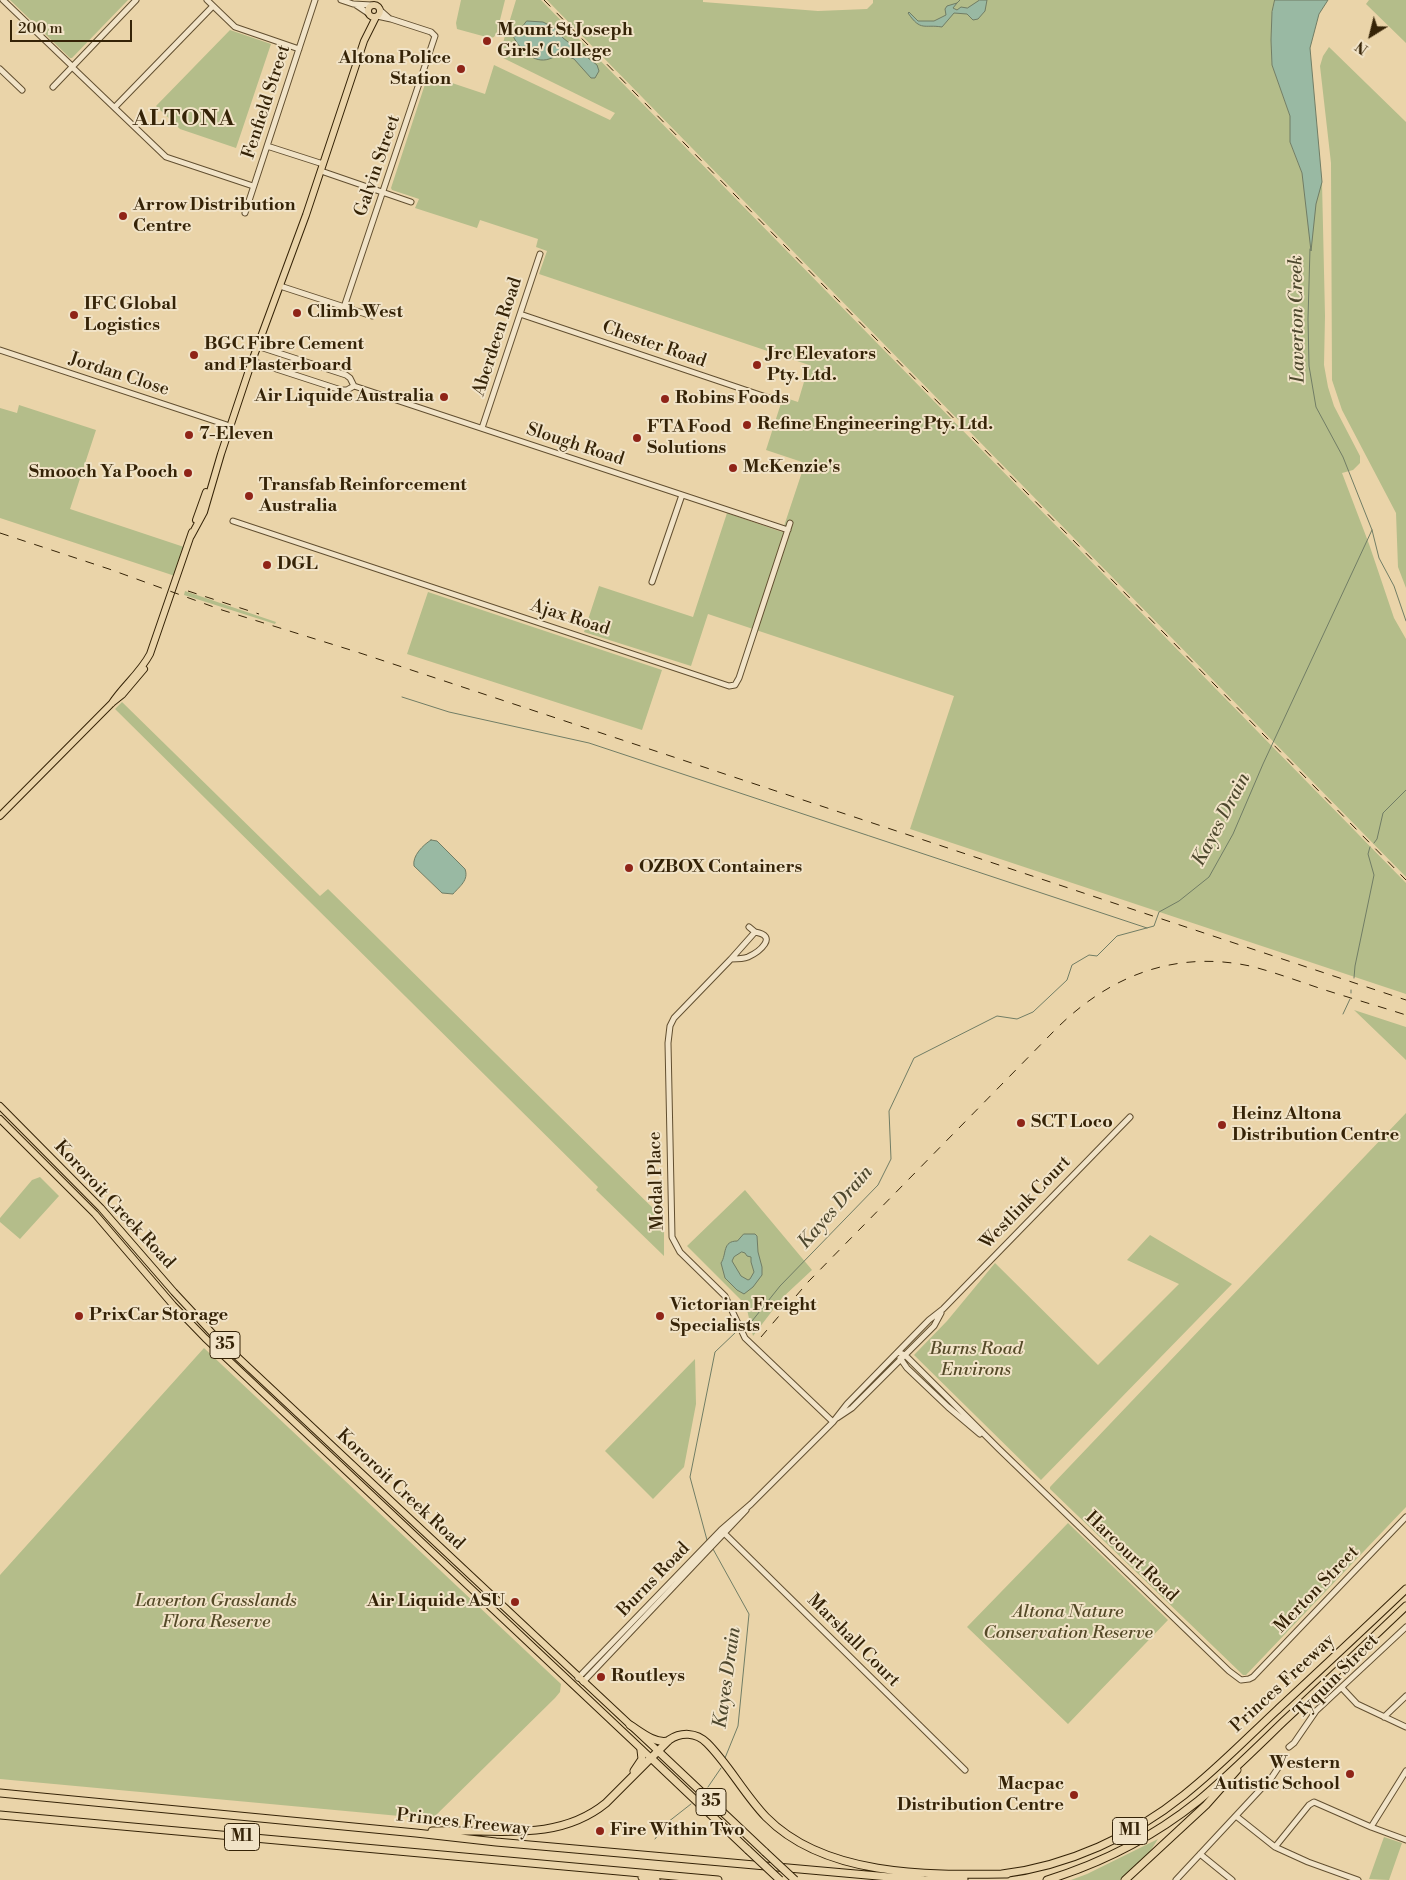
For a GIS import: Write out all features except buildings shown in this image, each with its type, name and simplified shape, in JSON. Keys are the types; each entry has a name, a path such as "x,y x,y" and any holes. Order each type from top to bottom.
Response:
{"highway":[{"name":"Princes Freeway","path":"927,1880 1007,1874 1052,1864 1087,1851 1131,1830 1172,1804 1210,1773 1406,1589"},
{"name":"Princes Freeway","path":"1048,1880 1104,1859 1158,1830 1207,1793 1406,1606"},
{"path":"630,1725 663,1742 688,1734 703,1739 712,1747 766,1817 786,1834 819,1853 854,1863 927,1873 1007,1874"},
{"path":"416,1833 444,1830 517,1832 560,1827 598,1810 652,1759 669,1740"},
{"path":"1126,1880 1206,1805 1257,1746"},
{"path":"626,1784 641,1761 641,1750"},
{"name":"Kororoit Creek Road","path":"658,1751 795,1880"},
{"name":"Kororoit Creek Road","path":"652,1759 780,1880"},
{"name":"Princes Freeway","path":"0,1793 525,1845 923,1880"},
{"name":"Princes Freeway","path":"0,1815 718,1880"},
{"path":"484,1859 656,1880"}],"main road":[{"path":"0,816 112,703 119,692 141,668 152,649 257,346 321,171 364,41 380,0"},
{"path":"364,41 368,9 376,9"},
{"name":"Kororoit Creek Road","path":"0,1106 102,1208 178,1298 222,1342 580,1680 658,1751"},
{"name":"Kororoit Creek Road","path":"0,1119 95,1214 173,1304 216,1348 652,1759"},
{"path":"45,1163 51,1157"},
{"path":"216,1348 222,1342"},
{"path":"405,1527 412,1521"},
{"path":"473,1591 479,1585"},
{"path":"574,1686 580,1680"}],"street":[{"path":"3,0 166,157 253,186"},
{"path":"53,87 136,0"},
{"path":"207,0 235,27 299,48"},
{"name":"Fenfield Street","path":"245,213 315,0"},
{"path":"341,0 376,9"},
{"path":"353,4 368,13"},
{"path":"115,107 213,6"},
{"name":"Galvin Street","path":"344,307 384,192 435,34 391,19 376,9"},
{"path":"0,69 22,90"},
{"path":"267,146 323,164"},
{"path":"321,171 411,202"},
{"name":"Aberdeen Road","path":"482,428 540,254"},
{"path":"280,286 372,316"},
{"name":"Chester Road","path":"520,314 778,401"},
{"name":"Slough Road","path":"257,346 346,375 354,386 788,530"},
{"name":"Jordan Close","path":"0,350 230,426"},
{"name":"Slough Road","path":"252,361 341,390 347,390 354,386"},
{"path":"652,582 682,495"},
{"name":"Ajax Road","path":"233,521 729,686 735,685 739,678 790,522"},
{"path":"749,927 755,932"},
{"name":"Modal Place","path":"732,960 746,958 761,950 766,945 766,939 755,932 732,960 680,1012 670,1026 668,1052 670,1222 672,1237 680,1252 725,1296 745,1338 833,1422"},
{"name":"Westlink Court","path":"898,1352 943,1309 1130,1117"},
{"name":"Westlink Court","path":"905,1355 934,1326 943,1309"},
{"path":"898,1352 900,1360"},
{"name":"Burns Road","path":"580,1680 599,1656 833,1422 847,1404 898,1352"},
{"name":"Harcourt Road","path":"898,1352 905,1355 998,1449 1229,1671 1237,1678 1246,1680"},
{"name":"Burns Road","path":"833,1422 852,1408 905,1355"},
{"name":"Harcourt Road","path":"900,1360 948,1407 998,1449"},
{"name":"Merton Street","path":"1246,1680 1253,1677 1406,1517"},
{"name":"Marshall Court","path":"723,1532 965,1770"},
{"name":"Burns Road","path":"580,1680 602,1662 659,1597"},
{"name":"Tyquin Street","path":"1289,1747 1294,1743 1316,1711 1406,1627"},
{"path":"599,1656 602,1662"},
{"path":"1342,1688 1357,1704 1406,1727"},
{"path":"1384,1716 1406,1696"},
{"path":"1176,1880 1272,1777 1280,1765 1281,1759"},
{"path":"1371,1827 1406,1771"},
{"path":"1276,1847 1314,1802 1406,1840"},
{"path":"1236,1816 1276,1847 1308,1862 1358,1880"},
{"path":"1200,1854 1232,1880"}],"green space":[{"path":"10,0 128,0 70,58"},
{"path":"461,0 505,0 494,37 490,38 457,29 456,23"},
{"path":"516,0 541,0 1406,883 1406,994 910,829 954,696 708,614 691,666 584,632 599,586 693,617 727,513 782,532 805,463 766,450 783,397 798,402 809,365 539,274 547,251 536,247 538,239 480,220 477,228 415,208 419,199 392,190 391,188 428,75 485,94 494,65 610,120 615,113 499,56"},
{"path":"547,0 703,0 703,2 818,11 867,9 873,3 873,0 1275,0 1272,12 1272,65 1290,116 1290,142 1302,173 1322,182 1325,316 1324,365 1334,406 1360,456 1360,463 1353,470 1342,473 1394,618 1406,639 1406,877"},
{"path":"1369,0 1406,0 1406,43 1366,4"},
{"path":"230,30 271,44 236,148 180,129 156,106"},
{"path":"1329,47 1406,122 1406,588 1398,567 1396,513 1342,410 1332,380 1331,163 1320,66 1323,56"},
{"path":"19,405 96,430 70,509 184,547 175,576 0,518 0,408 17,413"},
{"path":"185,591 276,622 275,624 184,595"},
{"path":"428,592 662,670 642,730 407,654"},
{"path":"122,702 320,896 328,889 664,1219 664,1256 596,1190 598,1187 115,709"},
{"path":"1354,1010 1406,1027 1406,1060"},
{"path":"1406,1113 1406,1507 1246,1675 1243,1675 1050,1487"},
{"path":"40,1177 59,1196 20,1239 0,1222 0,1218 32,1180"},
{"path":"745,1190 812,1270 782,1298 753,1336 746,1305 687,1246"},
{"name":"Burns Road Environs","path":"1150,1235 1232,1284 1041,1480 914,1355 947,1321 995,1263 1098,1365 1179,1284 1127,1260"},
{"name":"Laverton Grasslands Flora Reserve","path":"204,1348 561,1684 560,1692 555,1698 432,1819 0,1779 0,1575"},
{"path":"695,1359 696,1404 684,1467 653,1499 605,1451"},
{"name":"Altona Nature Conservation Reserve","path":"1068,1523 1168,1620 1068,1724 967,1627"},
{"path":"1384,1837 1402,1843 1389,1880 1369,1879"},
{"path":"1158,1839 1149,1853 1120,1880 1071,1880 1087,1874"}],"shaded area":[{"path":"980,0 987,0 985,11 978,19 973,20 967,14 954,13 942,27 920,25 908,13 918,21 934,21 946,15 945,9 947,6 957,3 953,8 957,10 961,7 967,8"},
{"path":"1275,0 1328,0 1319,14 1310,48 1322,182 1316,204 1311,251 1302,173 1290,142 1290,116 1272,65 1272,12"},
{"path":"527,21 543,22 555,28 563,38 597,65 599,71 595,78 591,78 574,59 560,53 552,58 543,60 538,60 528,55 514,38"},
{"path":"431,840 437,841 465,869 465,880 453,894 442,893 414,866 416,855"},
{"path":"744,1234 755,1234 757,1236 758,1252 762,1267 762,1275 753,1287 744,1294 725,1278 721,1263 729,1243 737,1241","holes":["742,1252 751,1257 754,1272 748,1280 741,1276 732,1261 734,1257"]}],"waterway":[{"path":"957,3 960,0"},
{"name":"Laverton Creek","path":"1310,249 1309,366 1316,407 1343,457 1372,530 1379,558 1394,586 1406,621"},
{"name":"Kayes Drain","path":"746,1325 752,1321 780,1286 878,1185 891,1159 889,1111 914,1058 997,1016 1017,1019 1033,1012 1067,980 1072,965 1089,955 1097,956 1117,936 1154,926 1159,912 1179,901 1209,877 1233,834 1263,764 1372,530"},
{"path":"402,697 449,712 589,743 1147,928"},
{"path":"1374,843 1377,839 1383,813 1406,790"},
{"path":"1354,978 1374,875 1368,854 1370,847"},
{"path":"1343,1014 1350,999"},
{"name":"Kayes Drain","path":"707,1540 690,1477 715,1352 736,1332"},
{"name":"Kayes Drain","path":"713,1549 749,1614 738,1726 725,1758"},
{"name":"Kayes Drain","path":"708,1787 721,1768"},
{"name":"Kayes Drain","path":"655,1839 668,1822 691,1804"}],"railway":[{"path":"544,0 1406,880"},
{"path":"0,533 109,569 222,610 357,652 1406,1000"},
{"path":"188,591 259,614"},
{"path":"761,1337 808,1282 1056,1029 1076,1010 1121,982 1145,972 1170,965 1222,962 1259,968 1406,1015"}],"place":[{"name":"Mount St Joseph Girls' College","path":"487,41"},
{"name":"Altona Police Station","path":"461,69"},
{"name":"Arrow Distribution Centre","path":"123,216"},
{"name":"Climb West","path":"297,313"},
{"name":"IFC Global Logistics","path":"74,315"},
{"name":"BGC Fibre Cement and Plasterboard","path":"194,355"},
{"name":"Jrc Elevators Pty. Ltd.","path":"757,365"},
{"name":"Air Liquide Australia","path":"444,397"},
{"name":"Robins Foods","path":"665,399"},
{"name":"Refine Engineering Pty. Ltd.","path":"747,425"},
{"name":"7-Eleven","path":"189,435"},
{"name":"FTA Food Solutions","path":"637,438"},
{"name":"McKenzie's","path":"733,468"},
{"name":"Smooch Ya Pooch","path":"188,473"},
{"name":"Transfab Reinforcement Australia","path":"249,496"},
{"name":"DGL","path":"267,565"},
{"name":"OZBOX Containers","path":"629,868"},
{"name":"SCT Loco","path":"1021,1123"},
{"name":"Heinz Altona Distribution Centre","path":"1222,1125"},
{"name":"PrixCar Storage","path":"79,1316"},
{"name":"Victorian Freight Specialists","path":"660,1316"},
{"name":"Air Liquide ASU","path":"515,1602"},
{"name":"Routleys","path":"601,1677"},
{"name":"Western Autistic School","path":"1350,1774"},
{"name":"Macpac Distribution Centre","path":"1074,1795"},
{"name":"Fire Within Two","path":"600,1831"}],"district":[{"name":"ALTONA","path":"184,120"}]}
